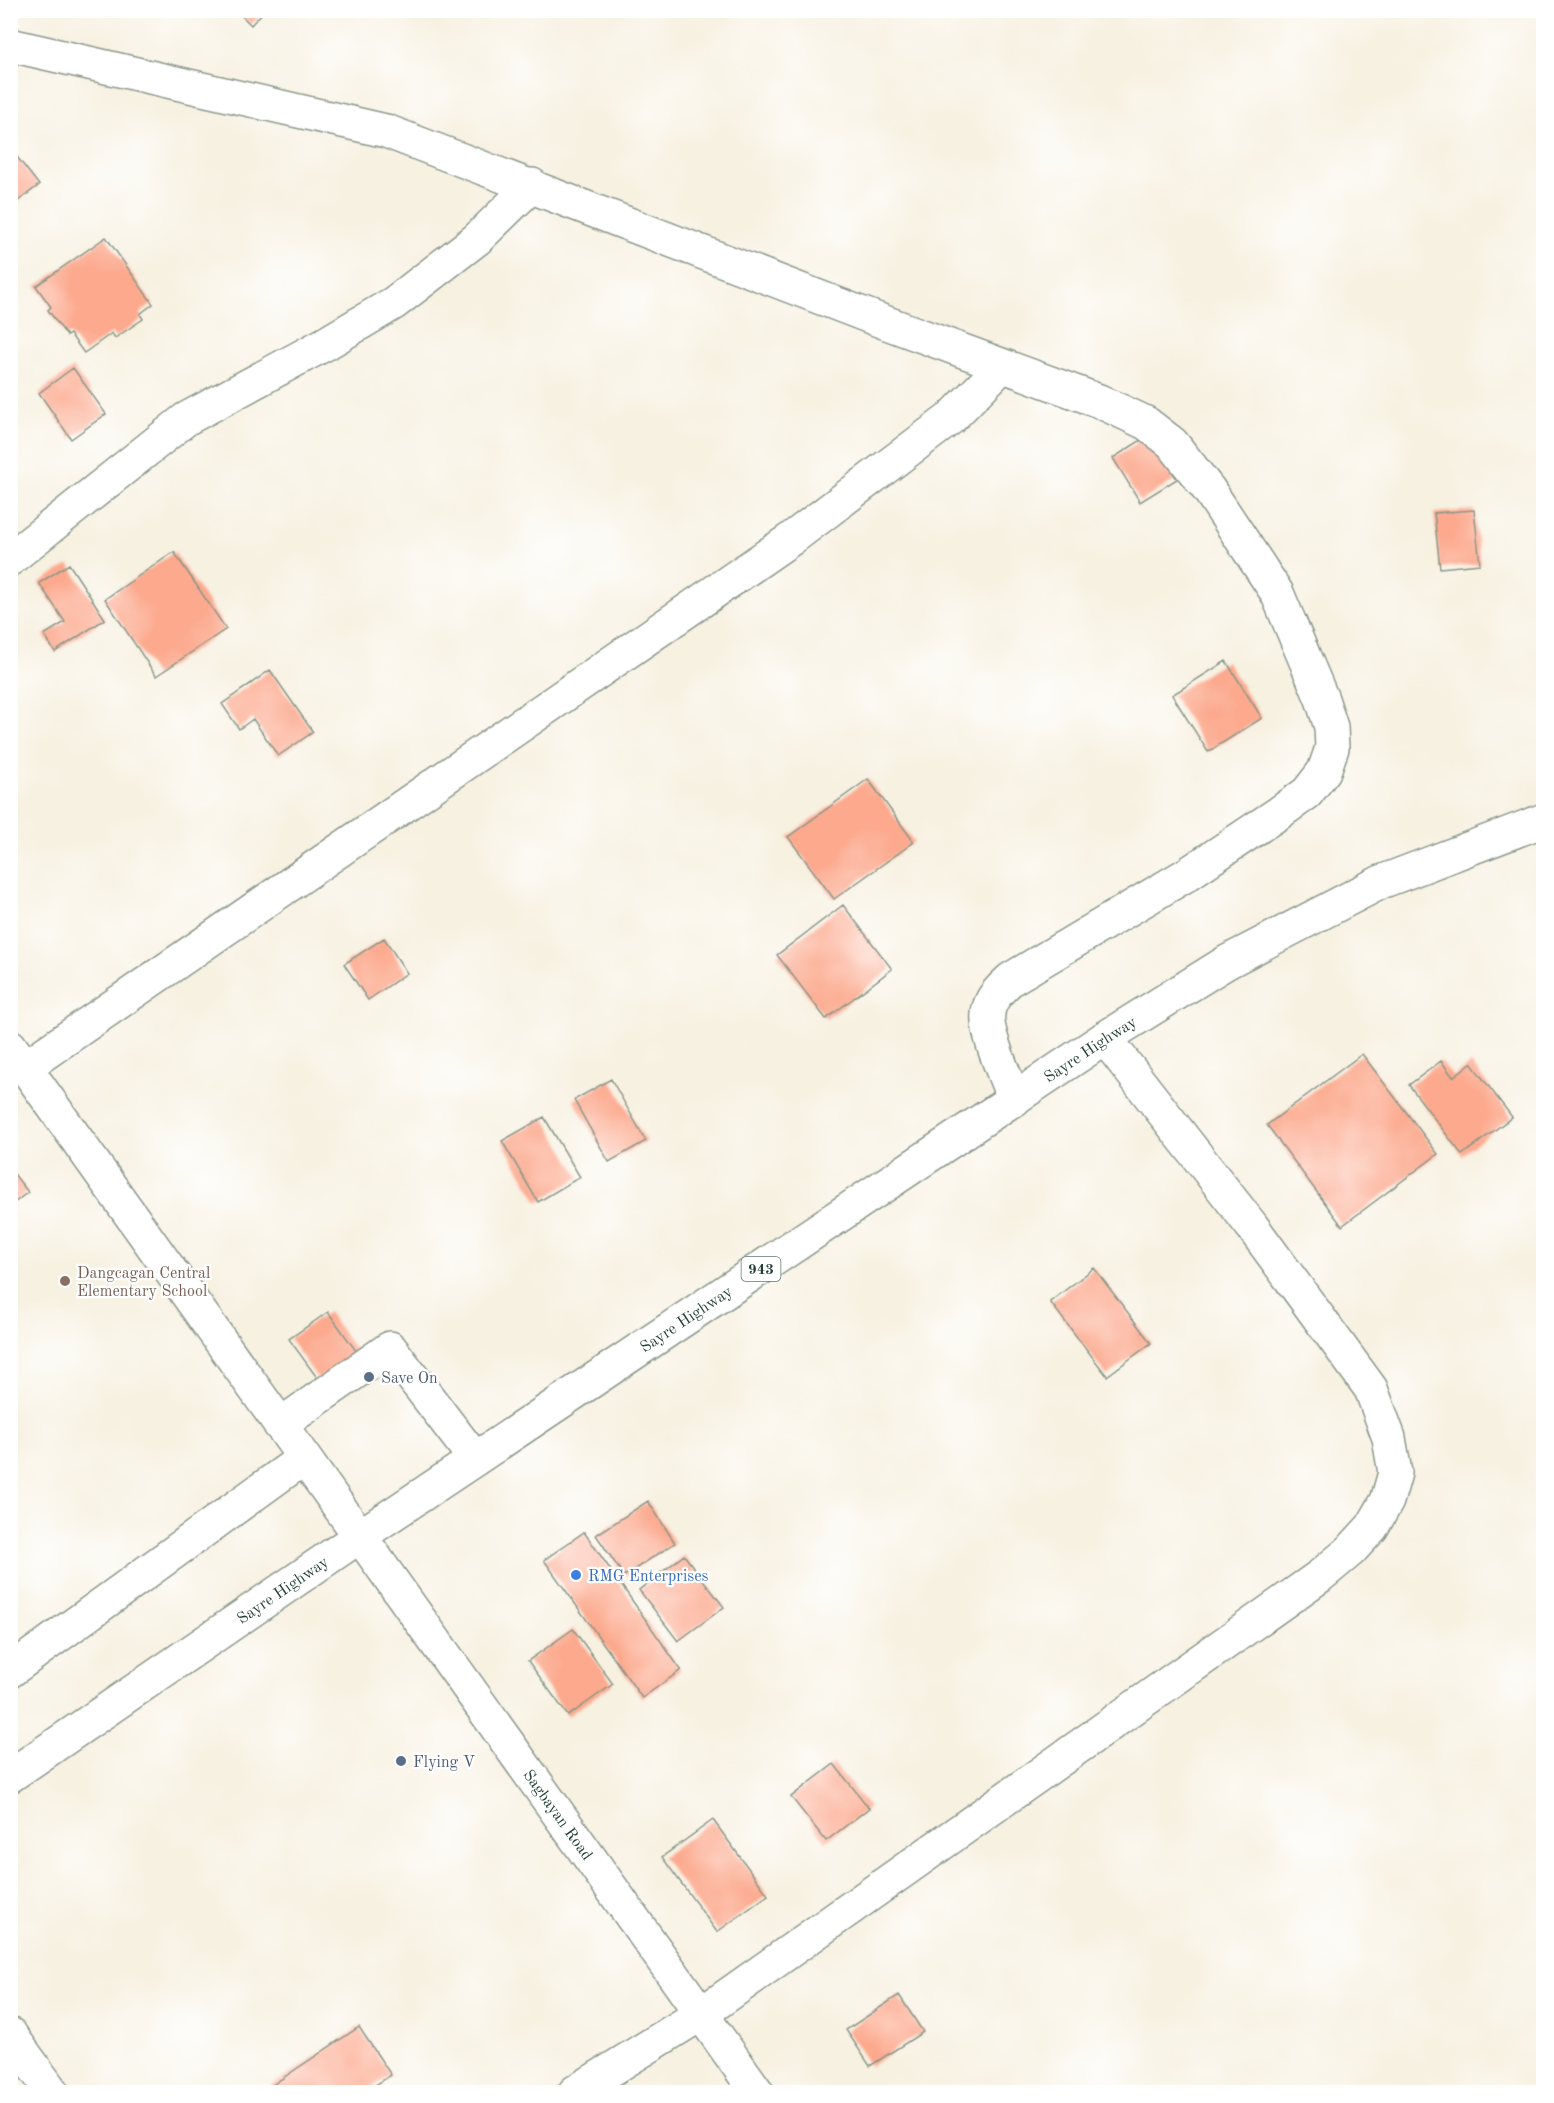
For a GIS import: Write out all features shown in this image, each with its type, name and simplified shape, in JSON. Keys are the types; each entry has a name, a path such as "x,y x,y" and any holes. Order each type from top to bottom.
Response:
{"main road":[{"path":"10,45 386,131 1099,401 1146,423 1172,443 1209,490 1277,593 1322,699 1331,728 1332,748 1324,771 1307,793 1186,875 1011,980 999,990 987,1014 990,1032 1014,1100"},
{"path":"10,559 186,419 325,344 394,303 477,239 532,185"},
{"path":"18,1056 791,539 951,417 1002,366"},
{"name":"Sayre Highway","path":"10,1776 360,1536 1105,1038 1227,962 1380,882 1544,820"},
{"path":"575,2092 702,2014 1320,1576 1350,1551 1372,1527 1387,1501 1395,1473 1389,1438 1371,1389 1251,1225 1105,1038"},
{"name":"Sagbayan Road","path":"18,1056 757,2092"},
{"path":"280,1425 390,1348 475,1459"},
{"path":"10,1671 304,1458"},
{"path":"10,2034 52,2092"}],"building":[{"path":"236,10 265,10 251,25"},
{"path":"10,148 39,185 10,207"},
{"path":"106,237 153,304 140,314 143,319 115,338 112,333 84,353 70,334 67,336 48,310 51,307 36,286"},
{"path":"73,368 106,414 71,439 39,393"},
{"path":"1149,435 1177,479 1140,502 1113,458"},
{"path":"1474,510 1480,564 1440,568 1434,513"},
{"path":"174,552 226,629 156,676 105,599"},
{"path":"69,564 105,619 55,652 44,635 65,622 39,583"},
{"path":"1226,661 1262,718 1208,752 1172,695"},
{"path":"270,670 313,732 278,756 253,719 239,729 222,704"},
{"path":"868,779 914,842 834,899 788,837"},
{"path":"843,905 892,969 826,1019 777,955"},
{"path":"384,938 407,973 368,1000 344,964"},
{"path":"1362,1054 1438,1154 1342,1226 1267,1125"},
{"path":"1441,1061 1453,1077 1471,1063 1512,1117 1462,1155 1409,1085"},
{"path":"611,1079 646,1141 609,1162 574,1100"},
{"path":"544,1117 580,1177 538,1202 502,1141"},
{"path":"10,1169 28,1192 10,1206"},
{"path":"1094,1268 1151,1343 1107,1376 1050,1302"},
{"path":"328,1312 362,1359 323,1386 289,1339"},
{"path":"648,1501 675,1543 624,1576 596,1535"},
{"path":"584,1532 681,1670 642,1698 544,1560"},
{"path":"684,1555 724,1607 678,1641 639,1590"},
{"path":"573,1629 613,1684 568,1716 528,1661"},
{"path":"834,1764 869,1808 826,1841 791,1797"},
{"path":"713,1820 768,1895 717,1932 662,1857"},
{"path":"899,1995 923,2032 870,2066 846,2030"},
{"path":"359,2027 391,2075 365,2092 275,2092 271,2086"}],"place":[{"name":"Dangcagan Central Elementary School","path":"65,1281"},
{"name":"Save On","path":"369,1377"},
{"name":"RMG Enterprises","path":"576,1575"},
{"name":"Flying V","path":"401,1761"}]}
